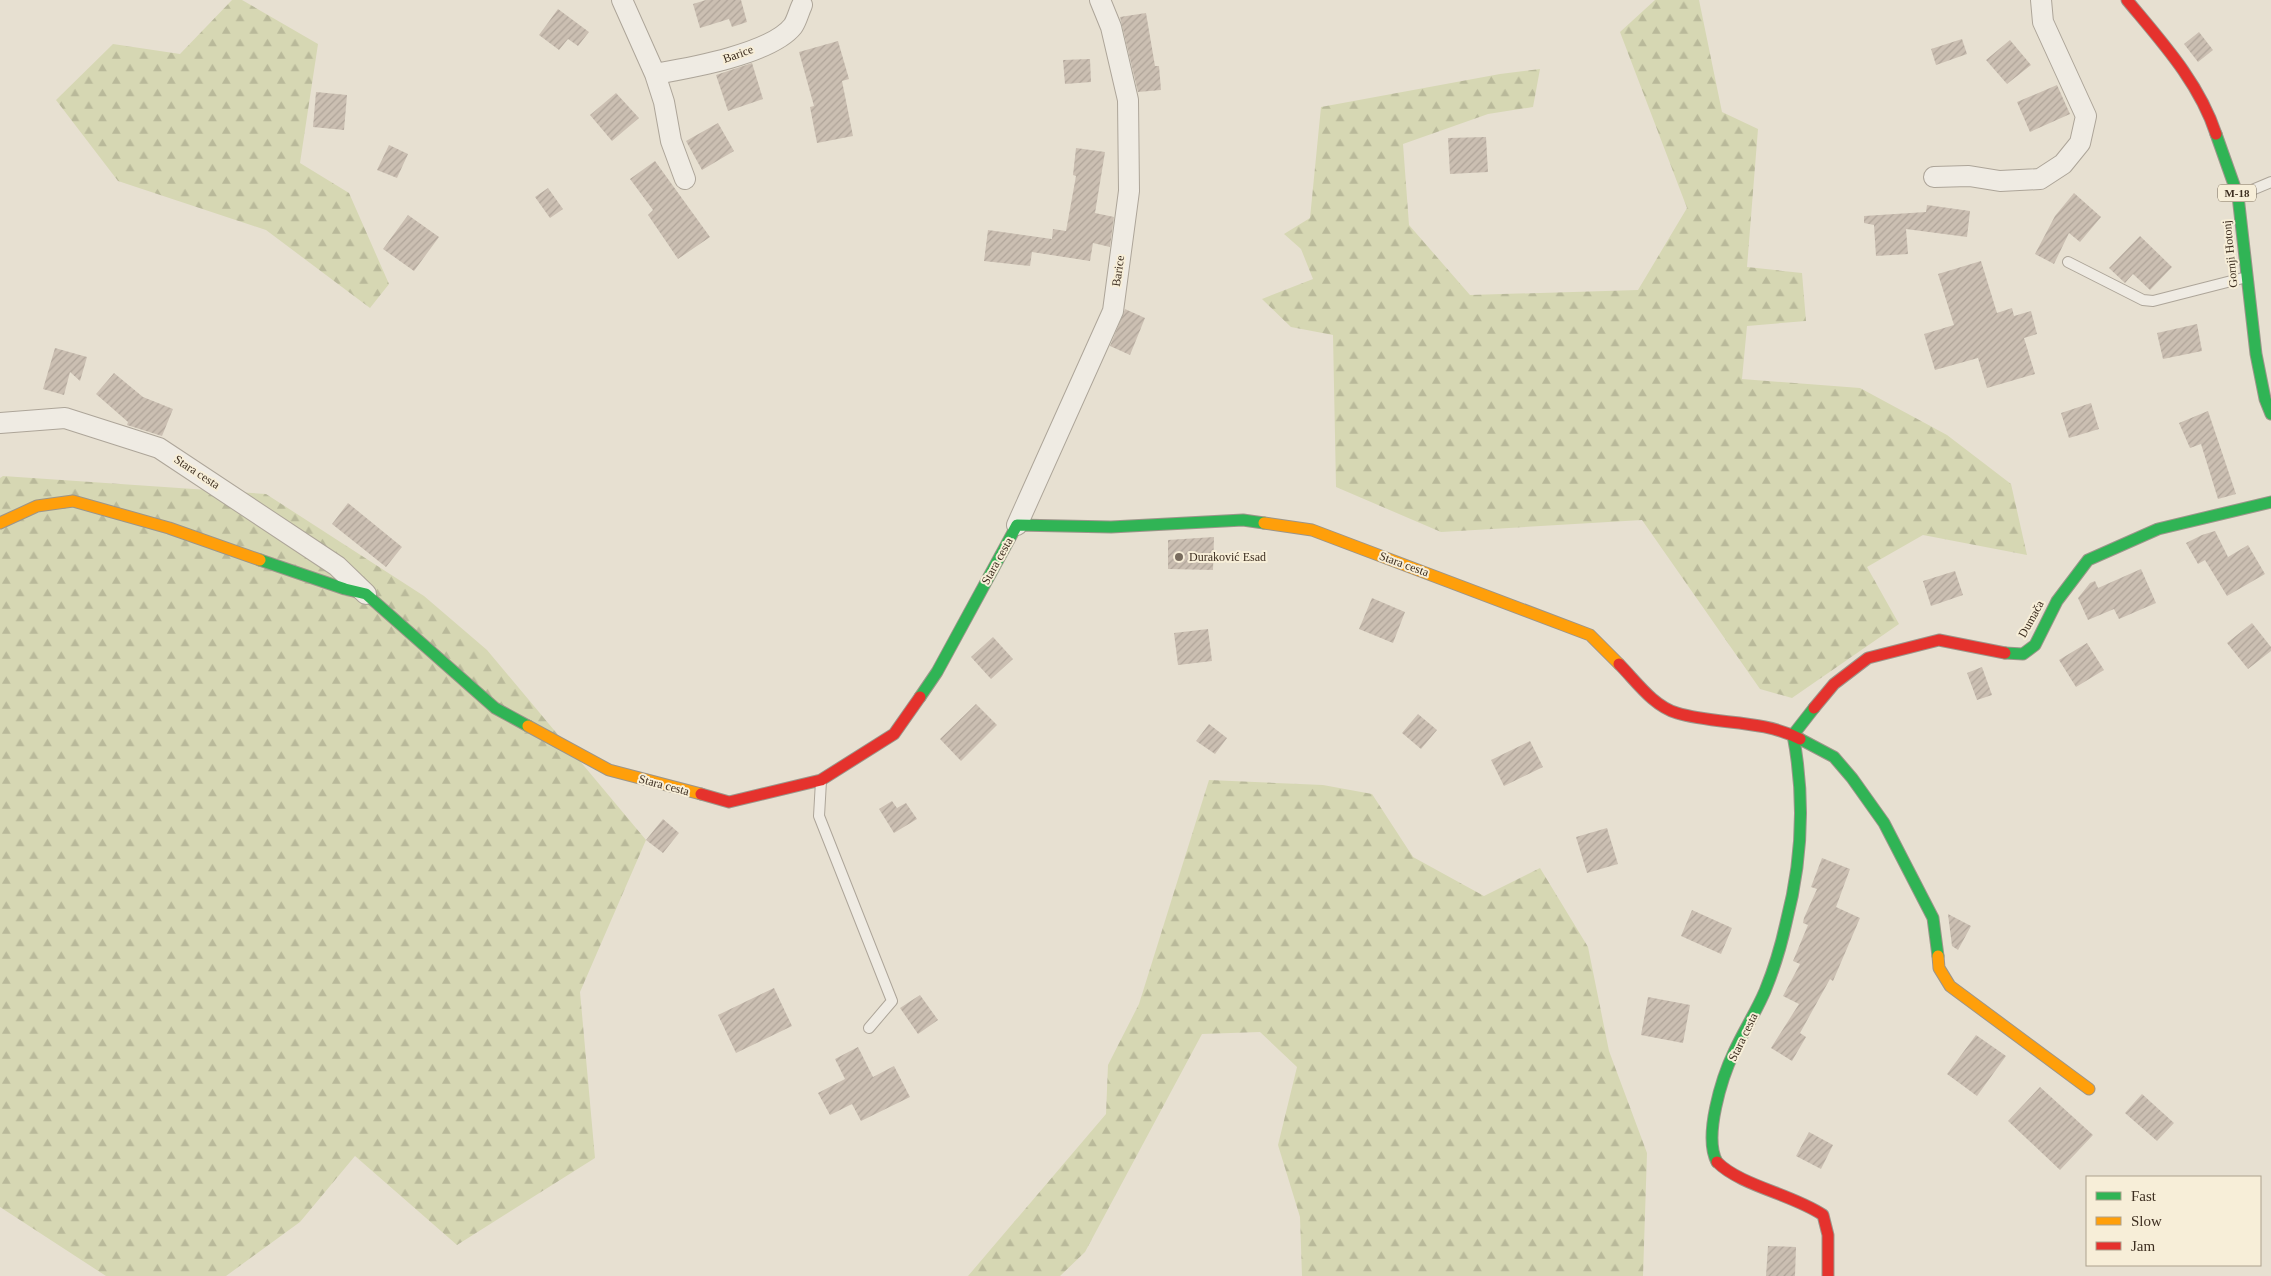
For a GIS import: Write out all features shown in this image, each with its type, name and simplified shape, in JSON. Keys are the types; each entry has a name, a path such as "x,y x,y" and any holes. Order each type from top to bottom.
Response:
{"street":[{"path":"622,0 655,74 664,102 671,141 685,179"},
{"name":"Barice","path":"1017,525 1113,311 1129,191 1128,100 1111,27 1100,0"},
{"path":"1934,177 1968,176 2000,182 2040,180 2063,164 2080,143 2086,116 2050,39 2044,22 2041,0"},
{"name":"Gornji Hotonj","path":"2127,0 2184,69 2212,121 2238,196 2256,354 2265,399 2271,414"},
{"name":"Barice","path":"655,74 714,63 775,41 793,26 802,5"},
{"name":"Stara cesta","path":"0,423 65,418 159,448 337,566 495,708 609,770 729,802 821,780 894,734 937,672 1017,525 1111,527 1243,520 1312,530 1590,635 1655,701 1676,713 1770,728 1793,735 1834,758 1864,793 1884,823 1933,918 1939,968 1950,986 2089,1089"},
{"name":"Stara cesta","path":"0,523 36,506 73,501 169,528 345,589 366,594"},
{"name":"Dumača","path":"1793,735 1834,684 1868,658 1939,640 2006,653 2023,654 2035,645 2057,601 2088,560 2158,529 2271,502"},
{"name":"Stara cesta","path":"1793,735 1799,758 1800,784 1796,875 1782,944 1760,1003 1732,1055 1714,1124 1712,1146 1717,1162 1734,1174 1804,1203 1823,1216 1828,1235 1828,1276"}],"lane":[{"path":"2238,196 2271,182"},
{"path":"2068,262 2143,300 2152,300 2246,277"},
{"path":"821,780 820,816 892,1001 869,1028"}],"green space":[{"path":"232,0 242,0 318,44 300,163 349,193 389,284 370,308 266,230 118,181 56,100 113,44 180,54"},
{"path":"1655,0 1699,0 1722,112 1758,129 1747,267 1802,273 1806,321 1747,326 1742,379 1860,388 1947,435 2011,484 2027,555 1923,535 1867,567 1899,624 1792,698 1760,689 1642,520 1441,532 1336,487 1333,335 1291,327 1262,299 1313,279 1301,249 1284,234 1310,218 1321,107 1500,74 1540,69 1533,107 1488,114 1403,144 1409,225 1470,295 1638,290 1687,208 1620,32"},
{"path":"3,476 266,494 424,596 487,650 646,840 580,992 595,1158 457,1245 355,1156 300,1222 226,1276 106,1276 0,1207 0,478"},
{"path":"1209,780 1323,785 1372,794 1413,857 1484,896 1540,868 1588,947 1609,1051 1647,1153 1643,1276 1302,1276 1300,1217 1278,1145 1297,1067 1260,1032 1202,1034 1085,1252 1060,1276 968,1276 1106,1114 1108,1065 1139,1004"}],"building":[{"path":"706,0 741,0 747,22 732,27 729,19 700,28 693,4"},
{"path":"558,9 589,32 578,46 568,39 559,50 539,35"},
{"path":"1146,13 1155,66 1159,66 1161,90 1138,92 1120,17"},
{"path":"2199,32 2213,50 2198,62 2184,44"},
{"path":"1962,39 1967,54 1936,65 1931,49"},
{"path":"2010,40 2031,65 2007,84 1986,60"},
{"path":"838,41 849,79 842,81 853,136 817,143 810,107 814,106 799,52"},
{"path":"1090,59 1091,82 1065,84 1063,60"},
{"path":"752,63 763,99 728,111 716,75"},
{"path":"2057,85 2070,114 2030,132 2017,102"},
{"path":"316,92 347,95 344,130 313,127"},
{"path":"616,93 639,118 612,141 590,115"},
{"path":"718,123 734,151 702,170 686,141"},
{"path":"1486,137 1488,172 1450,174 1448,138"},
{"path":"389,145 408,154 397,178 377,170"},
{"path":"1076,148 1105,152 1095,213 1114,217 1110,247 1093,243 1090,261 1032,252 1030,266 984,261 988,230 1052,239 1053,229 1066,231 1076,176 1073,175"},
{"path":"655,161 710,237 678,259 648,215 653,210 630,179"},
{"path":"548,188 563,209 550,218 535,197"},
{"path":"2074,193 2101,217 2080,242 2069,233 2054,264 2035,254 2055,216"},
{"path":"1927,205 1970,211 1967,237 1906,229 1908,254 1876,256 1874,225 1864,223 1864,216 1926,212"},
{"path":"408,215 439,237 414,271 383,249"},
{"path":"2140,236 2172,267 2150,290 2133,274 2125,283 2109,268"},
{"path":"1981,261 1997,313 2012,308 2014,316 2031,311 2037,334 2024,338 2035,374 1987,388 1978,358 1935,370 1924,334 1954,325 1938,274"},
{"path":"1125,309 1145,318 1130,355 1110,346"},
{"path":"2197,324 2202,351 2163,359 2157,333"},
{"path":"55,348 87,357 80,381 70,372 64,395 43,389"},
{"path":"114,373 143,397 173,409 162,436 127,425 128,422 96,394"},
{"path":"2091,403 2099,429 2069,438 2061,413"},
{"path":"2208,411 2236,494 2218,499 2201,444 2190,448 2179,423"},
{"path":"348,503 402,547 386,567 332,524"},
{"path":"2215,531 2228,557 2248,545 2265,574 2227,596 2205,560 2198,564 2186,543"},
{"path":"1214,537 1213,570 1168,569 1168,540"},
{"path":"2141,569 2156,603 2119,619 2114,609 2088,620 2078,598 2090,583 2095,581 2098,588"},
{"path":"1955,571 1963,595 1931,606 1923,581"},
{"path":"1372,598 1405,612 1393,643 1359,629"},
{"path":"2252,623 2271,647 2271,651 2248,669 2227,643"},
{"path":"1208,629 1212,661 1178,665 1174,633"},
{"path":"993,637 1013,659 991,679 971,657"},
{"path":"2087,643 2104,670 2076,687 2059,660"},
{"path":"1982,667 1992,695 1977,700 1967,673"},
{"path":"976,704 997,725 961,761 940,739"},
{"path":"1418,714 1437,730 1421,749 1402,733"},
{"path":"1209,724 1227,738 1215,754 1196,741"},
{"path":"1530,741 1543,767 1504,786 1491,760"},
{"path":"892,801 897,808 906,803 917,819 894,833 879,809"},
{"path":"663,819 679,833 663,853 646,840"},
{"path":"1607,828 1618,864 1587,873 1576,837"},
{"path":"1822,858 1850,869 1836,907 1860,918 1833,981 1830,979 1800,1033 1806,1037 1792,1061 1771,1048 1799,1004 1783,996 1800,964 1793,961 1808,925 1803,923 1804,918 1817,889 1811,887"},
{"path":"1692,910 1732,928 1721,954 1681,936"},
{"path":"1948,914 1971,926 1958,950 1952,946"},
{"path":"774,988 792,1026 736,1053 718,1015"},
{"path":"920,995 938,1020 918,1034 900,1008"},
{"path":"1648,997 1690,1005 1683,1043 1641,1035"},
{"path":"1976,1035 2006,1056 1977,1096 1947,1074"},
{"path":"858,1047 873,1077 894,1066 910,1097 861,1121 852,1104 830,1115 818,1093 845,1079 835,1059"},
{"path":"2040,1087 2093,1135 2060,1170 2008,1121"},
{"path":"2142,1094 2174,1123 2157,1141 2125,1113"},
{"path":"1809,1132 1833,1145 1821,1169 1796,1156"},
{"path":"1768,1246 1796,1247 1795,1276 1766,1276"}],"traffic: fast":[{"path":"2216,134 2238,196 2256,354 2265,399 2271,414"},
{"path":"2005,653 2023,654 2035,645 2057,601 2088,560 2158,529 2271,502"},
{"path":"920,697 937,672 1017,525 1111,527 1243,520 1264,523"},
{"path":"260,560 345,589 366,594 495,708 528,726"},
{"path":"1717,1162 1713,1151 1713,1123 1724,1076 1768,983 1780,949 1796,877 1800,806 1797,758 1793,735 1814,708"},
{"path":"1800,739 1834,757 1852,778 1884,823 1933,918 1938,956"}],"traffic: slow":[{"path":"0,523 37,506 73,501 169,528 260,560"},
{"path":"1264,523 1312,530 1590,635 1619,664"},
{"path":"528,726 609,770 701,794"},
{"path":"1938,956 1939,968 1950,986 2089,1089"}],"traffic: jam":[{"path":"2127,0 2178,63 2200,97 2216,134"},
{"path":"1814,708 1834,684 1868,658 1939,640 2005,653"},
{"path":"1619,664 1645,692 1668,710 1692,717 1770,728 1800,739"},
{"path":"701,794 729,802 821,780 894,734 920,697"},
{"path":"1717,1162 1739,1177 1797,1201 1823,1215 1828,1235 1828,1276"}],"place":[{"name":"Duraković Esad","path":"1179,557"}]}
